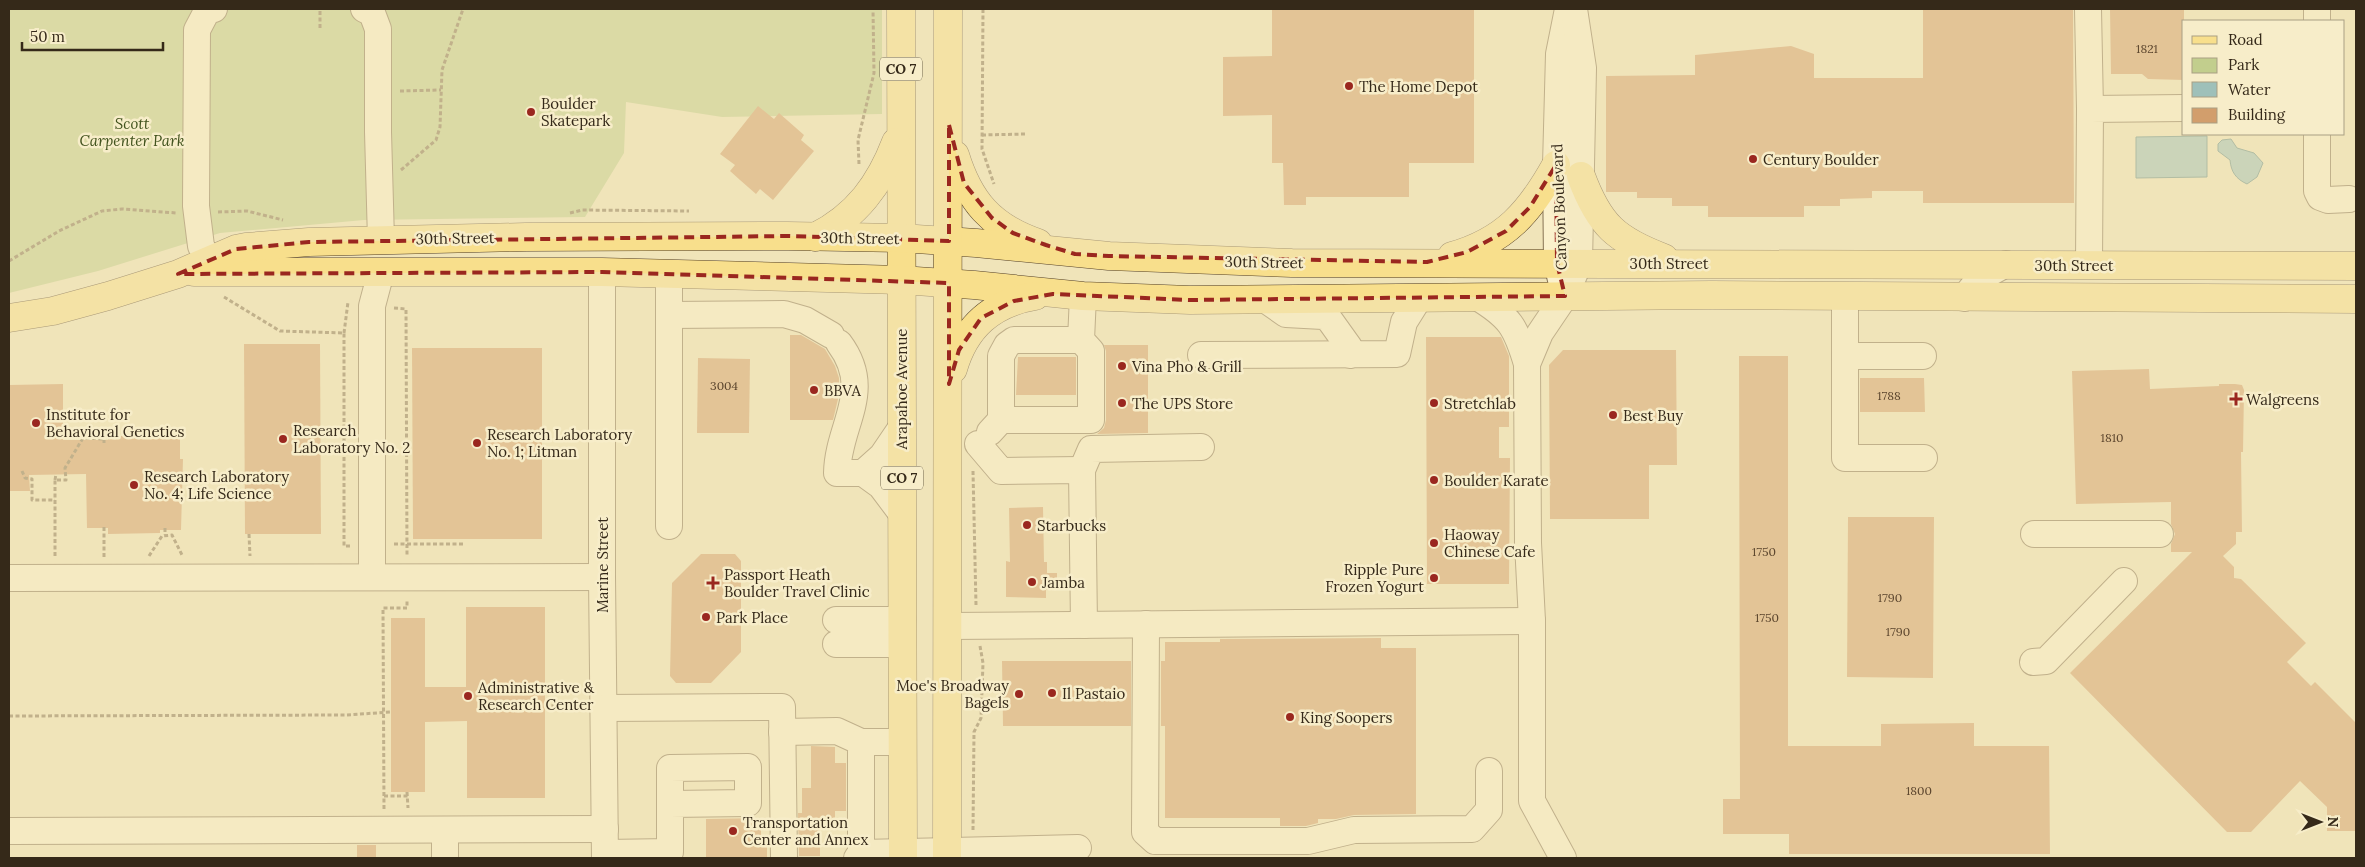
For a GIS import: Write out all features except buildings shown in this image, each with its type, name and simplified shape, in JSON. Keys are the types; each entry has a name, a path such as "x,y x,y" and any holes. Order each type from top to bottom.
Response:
{"main road":[{"name":"Arapahoe Avenue","path":"901,9 903,855"},
{"path":"948,9 949,384 967,445 948,626 956,853"},
{"path":"949,125 955,155 964,183 970,194 986,212 1014,233 1075,254"},
{"path":"815,236 843,219 871,191 884,172 901,128"},
{"path":"1427,262 1467,252 1506,231 1530,207 1556,165"},
{"path":"1581,176 1590,199 1607,226 1625,241 1678,263"},
{"name":"30th Street","path":"213,266 236,249 264,244 526,236 815,236 901,238 1075,254 1246,262 2356,266"},
{"path":"381,240 381,272"},
{"name":"30th Street","path":"9,318 52,311 178,274 213,266 381,272 602,272 901,280 1083,296 1266,300 1565,296 2356,299"},
{"path":"949,384 959,350 969,332 981,318 1014,301 1053,294"}],"street":[{"path":"213,266 201,246 196,206 196,119 197,30 207,11 214,9"},
{"path":"364,9 372,13 378,29 381,240"},
{"name":"Canyon Boulevard","path":"1568,9 1559,54 1556,165 1568,263"},
{"name":"Canyon Boulevard","path":"1527,364 1540,333 1565,296 1581,176 1583,68 1574,9"},
{"path":"2088,9 2090,265"},
{"path":"2090,109 2182,108"},
{"path":"2317,135 2318,191 2320,197 2328,200 2349,199"},
{"path":"1964,298 1979,279 2006,264"},
{"path":"372,577 374,545 372,306 381,272"},
{"name":"Marine Street","path":"602,272 602,577 591,707 605,847"},
{"path":"669,526 670,274"},
{"path":"1083,296 1081,340 1091,351 1091,420 1087,460 1084,625"},
{"path":"1477,297 1506,317 1519,338 1527,364 1528,543 1532,622 1532,801 1563,858"},
{"path":"1845,297 1844,458 1924,458"},
{"path":"1200,355 1397,354 1404,322 1419,298"},
{"path":"1266,300 1286,314 1324,316 1330,319 1349,347 1350,355"},
{"path":"670,315 764,313 792,315 835,339 853,366 855,385 855,403 839,449 837,474 863,474 881,486 902,514"},
{"path":"1001,420 1001,356 1006,345 1014,340 1081,340"},
{"path":"1845,356 1923,356"},
{"path":"1091,420 1001,420 967,445 1001,471 1201,447"},
{"path":"863,474 882,456 901,428"},
{"path":"2034,534 2160,534"},
{"path":"9,578 602,577"},
{"path":"2033,662 2046,661 2124,581"},
{"path":"948,626 1532,622"},
{"path":"1146,624 1145,832 1155,841 1308,841 1354,830 1472,829 1489,810 1489,771"},
{"path":"836,632 903,632"},
{"path":"591,707 782,706 784,858"},
{"path":"782,732 837,732 861,742 902,742"},
{"path":"861,742 859,855 1078,848"},
{"path":"9,831 445,830 670,852 670,804"},
{"path":"445,830 445,858"}],"path":[{"path":"320,9 320,28"},
{"path":"395,176 436,140 440,127 442,70 463,9"},
{"path":"859,166 858,140 874,73 874,9"},
{"path":"983,9 982,149 996,189"},
{"path":"982,135 1025,134"},
{"path":"9,261 59,231 102,211 122,209 181,214"},
{"path":"214,212 247,211 292,222"},
{"path":"224,297 280,331 344,333"},
{"path":"349,297 344,333 344,546 463,544"},
{"path":"55,480 66,480 65,468 83,438 104,439 104,442"},
{"path":"956,853 974,732 981,718 983,663 977,625 967,445"},
{"path":"22,471 25,478 32,478 32,500 55,500"},
{"path":"55,557 56,474"},
{"path":"104,527 104,566"},
{"path":"165,528 165,535"},
{"path":"249,534 250,564"},
{"path":"545,706 591,707"},
{"path":"9,716 346,715 392,712"},
{"path":"384,796 408,796"}],"highlighted area":[{"path":"949,125 964,183 992,218 1013,233 1075,254 1427,262 1467,252 1506,231 1530,207 1556,165 1557,263 1565,296 1190,300 1053,294 1014,301 981,318 959,350 949,384 949,283 602,272 178,274 236,249 309,242 788,236 949,241"}],"green space":[{"name":"Scott Carpenter Park","path":"9,9 882,9 882,114 722,117 626,102 624,153 585,217 364,220 220,233 98,271 9,293"}],"water":[{"path":"2207,136 2207,177 2136,178 2136,137"},
{"path":"2231,139 2237,148 2254,153 2263,163 2257,177 2247,184 2240,180 2233,172 2230,160 2218,151 2218,144 2222,140"}],"place":[{"name":"The Home Depot","path":"1349,86"},
{"name":"Boulder Skatepark","path":"531,112"},
{"name":"Century Boulder","path":"1753,159"},
{"name":"Vina Pho & Grill","path":"1122,366"},
{"name":"BBVA","path":"814,390"},
{"name":"Walgreens","path":"2236,399"},
{"name":"The UPS Store","path":"1122,403"},
{"name":"Stretchlab","path":"1434,403"},
{"name":"Best Buy","path":"1613,415"},
{"name":"Institute for Behavioral Genetics","path":"36,423"},
{"name":"Research Laboratory No. 2","path":"283,439"},
{"name":"Research Laboratory No. 1; Litman","path":"477,443"},
{"name":"Boulder Karate","path":"1434,480"},
{"name":"Research Laboratory No. 4; Life Science","path":"134,485"},
{"name":"Starbucks","path":"1027,525"},
{"name":"Haoway Chinese Cafe","path":"1434,543"},
{"name":"Ripple Pure Frozen Yogurt","path":"1434,578"},
{"name":"Jamba","path":"1032,582"},
{"name":"Passport Heath Boulder Travel Clinic","path":"713,583"},
{"name":"Park Place","path":"706,617"},
{"name":"Il Pastaio","path":"1052,693"},
{"name":"Moe's Broadway Bagels","path":"1019,694"},
{"name":"Administrative & Research Center","path":"468,696"},
{"name":"King Soopers","path":"1290,717"},
{"name":"Transportation Center and Annex","path":"733,831"}]}
